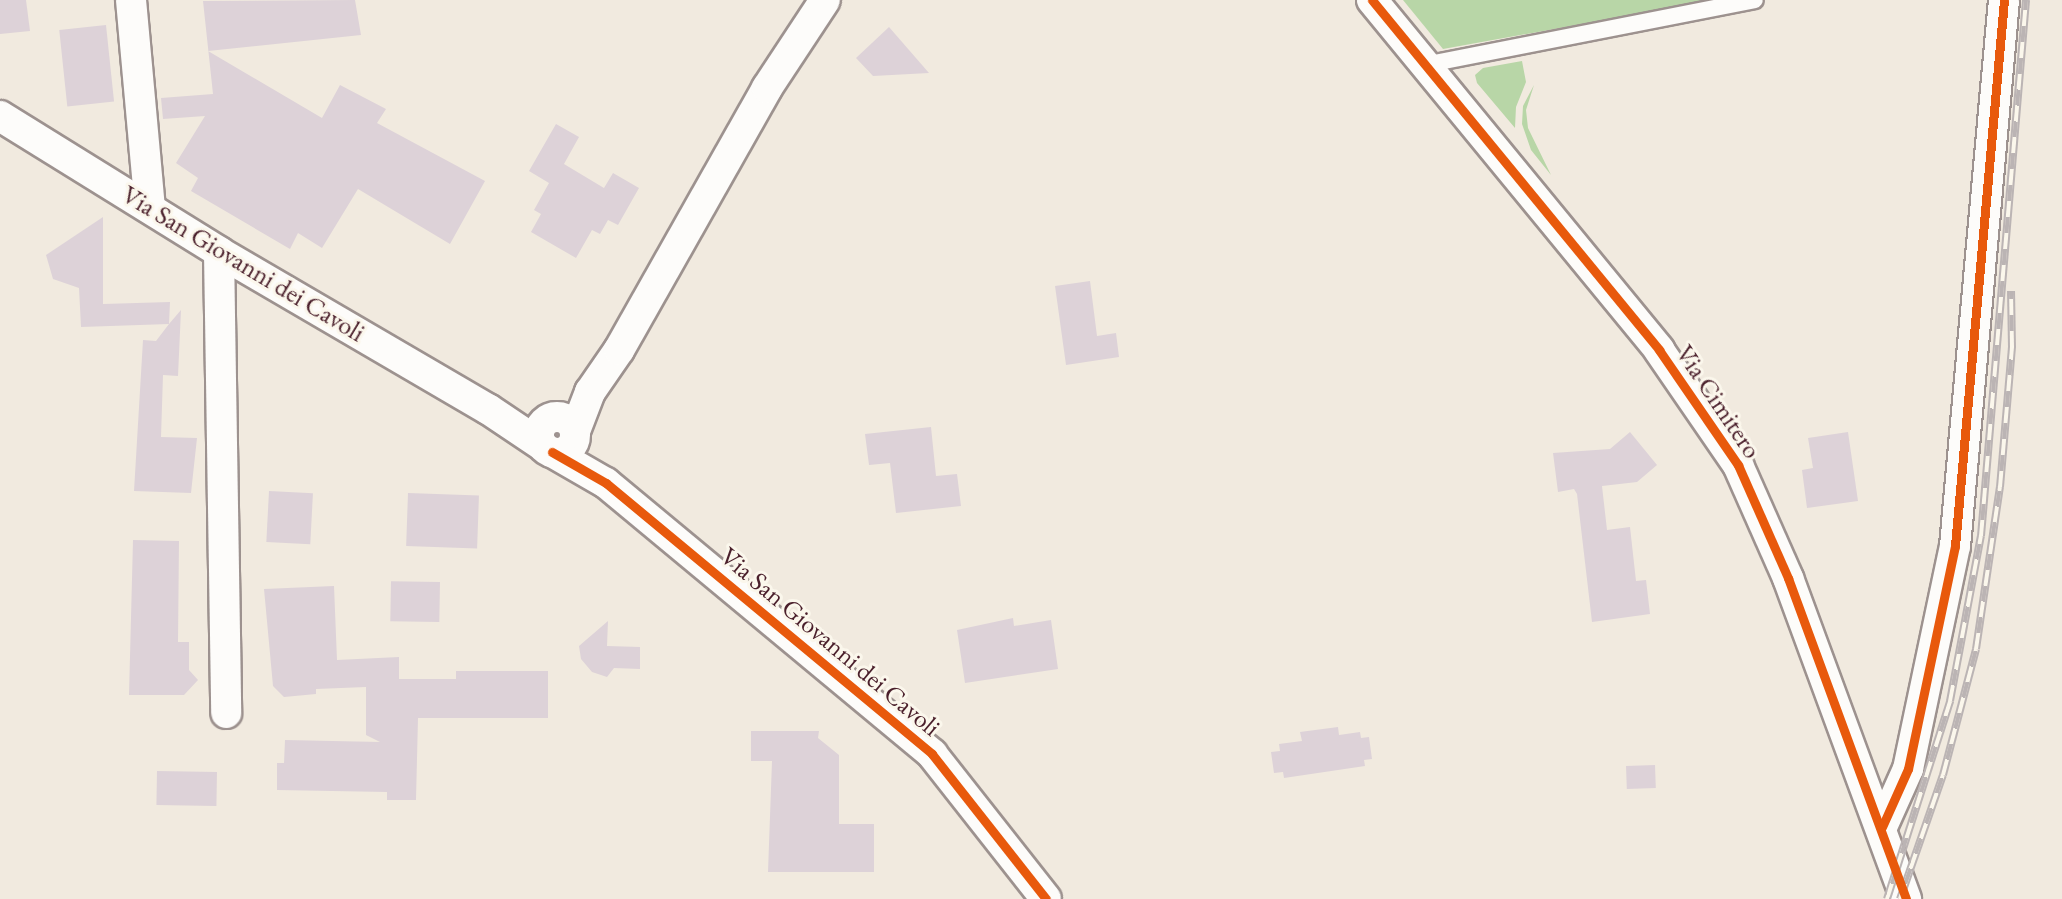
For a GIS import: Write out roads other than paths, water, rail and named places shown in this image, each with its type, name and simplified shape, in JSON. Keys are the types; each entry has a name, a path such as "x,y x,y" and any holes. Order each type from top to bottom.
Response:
{"street":[{"path":"131,0 150,208"},
{"path":"559,433 619,350 767,88 825,0"},
{"name":"Via Cimitero","path":"1372,0 1658,350 1738,465 1788,578 1882,827 1906,899"},
{"path":"1882,827 1908,769 1955,546 2004,0"},
{"name":"Via San Giovanni dei Cavoli","path":"0,116 219,252 488,409 559,433 606,483 932,754 1046,899"},
{"path":"219,252 226,713"}],"lane":[{"path":"1424,65 1755,0"}],"railway":[{"path":"1887,899 1950,701 1981,536 2026,0"},
{"path":"1900,899 1943,775 1976,649 2000,487 2012,347 2011,291"}]}
